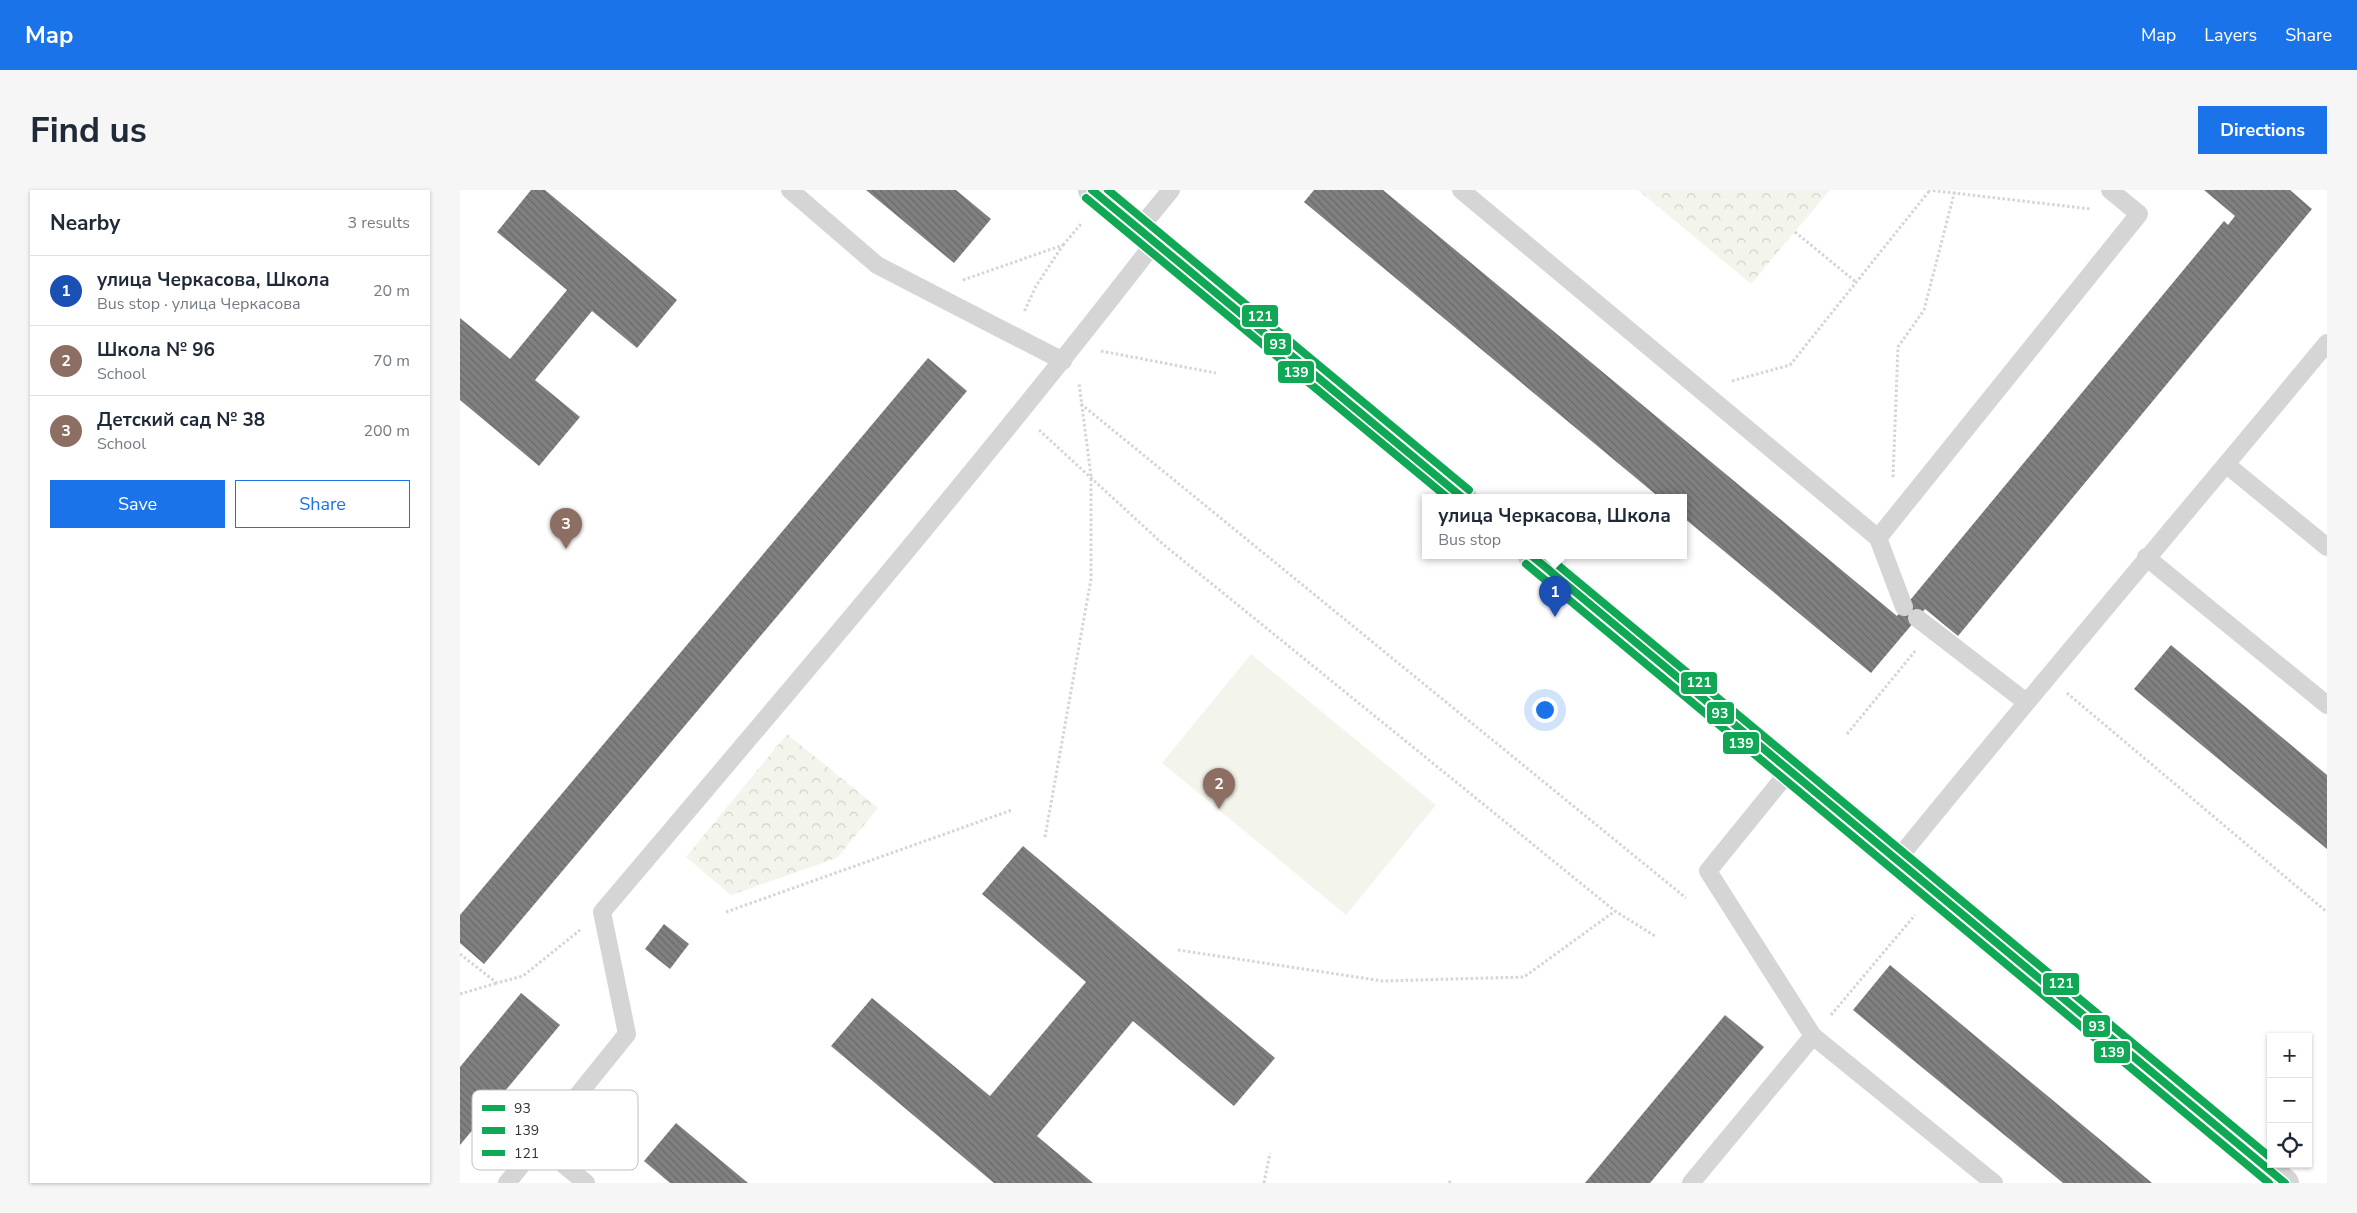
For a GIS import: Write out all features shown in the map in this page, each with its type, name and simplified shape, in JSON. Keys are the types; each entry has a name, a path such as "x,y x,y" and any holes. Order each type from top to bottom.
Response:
{"street":[{"path":"1092,190 1458,494"},
{"path":"1536,559 2285,1183"}],"lane":[{"path":"790,190 878,265 1063,361"},
{"path":"582,1090 627,1034 602,912 818,657 1063,361 1147,236 1171,190"},
{"path":"1461,190 1878,538 1910,613 2026,702"},
{"path":"1878,538 2139,214 2110,190"},
{"path":"1897,860 2146,557 2227,465 2327,343"},
{"path":"2227,465 2327,547"},
{"path":"2146,557 2327,706"},
{"path":"1790,770 1708,871 1814,1036 1994,1183"},
{"path":"1691,1183 1814,1036"},
{"path":"507,1183 518,1170"},
{"path":"570,1170 586,1183"}],"path":[{"path":"1700,390 1790,365 1929,190 2139,214"},
{"path":"1891,521 1898,347 1924,310 1955,192"},
{"path":"1014,336 1036,286 1063,246 1081,224"},
{"path":"1795,232 1856,282"},
{"path":"929,292 1063,246"},
{"path":"1045,837 1091,579 1091,476 1074,346 1216,373"},
{"path":"1082,404 1686,898"},
{"path":"1020,413 1091,476 1164,545 1615,911 1655,936"},
{"path":"1847,734 1933,630"},
{"path":"2047,677 2327,912"},
{"path":"726,912 1012,810"},
{"path":"1814,1036 1934,891"},
{"path":"1178,950 1383,981 1524,977 1615,911"},
{"path":"460,994 523,976 602,912"},
{"path":"460,954 497,983"},
{"path":"1264,1183 1270,1153"},
{"path":"1449,1183 1452,1179"}],"green space":[{"path":"1638,190 1830,190 1751,284"},
{"path":"1251,654 1436,805 1346,915 1162,763"},
{"path":"787,734 878,808 837,858 731,895 686,857"}],"building":[{"path":"531,190 545,190 677,300 637,348 592,311 535,380 580,417 539,466 460,400 460,318 510,359 567,290 497,232"},
{"path":"866,190 956,190 991,219 954,263"},
{"path":"1314,190 1383,190 1897,616 2224,221 2228,225 2235,216 2204,190 2290,190 2312,209 1958,636 1925,609 1871,673 1687,520 1687,494 1655,494 1304,202"},
{"path":"928,358 967,391 484,964 460,943 460,915"},
{"path":"2171,645 2327,775 2327,849 2134,689"},
{"path":"1023,846 1275,1058 1234,1106 1133,1021 1037,1136 1093,1183 994,1183 831,1046 872,998 990,1096 1086,982 982,894"},
{"path":"664,924 689,944 670,969 645,949"},
{"path":"1890,965 2152,1183 2063,1183 1907,1055 1853,1010"},
{"path":"521,993 560,1025 506,1090 472,1090 472,1131 460,1145 460,1067"},
{"path":"1725,1015 1764,1047 1650,1183 1585,1183"},
{"path":"676,1123 748,1183 670,1183 644,1161"}],"transit line":[{"name":"93","path":"1092,190 1458,494"},
{"name":"121","path":"1108,190 1469,490"},
{"name":"139","path":"1086,198 1443,494"},
{"name":"93","path":"1536,559 2285,1183"},
{"name":"121","path":"1551,559 2267,1155"},
{"name":"139","path":"1526,564 2269,1183"}],"place":[{"name":"Детский сад № 38","path":"566,549"},
{"name":"улица Черкасова, Школа","path":"1555,617"},
{"name":"Школа № 96","path":"1219,809"}]}
